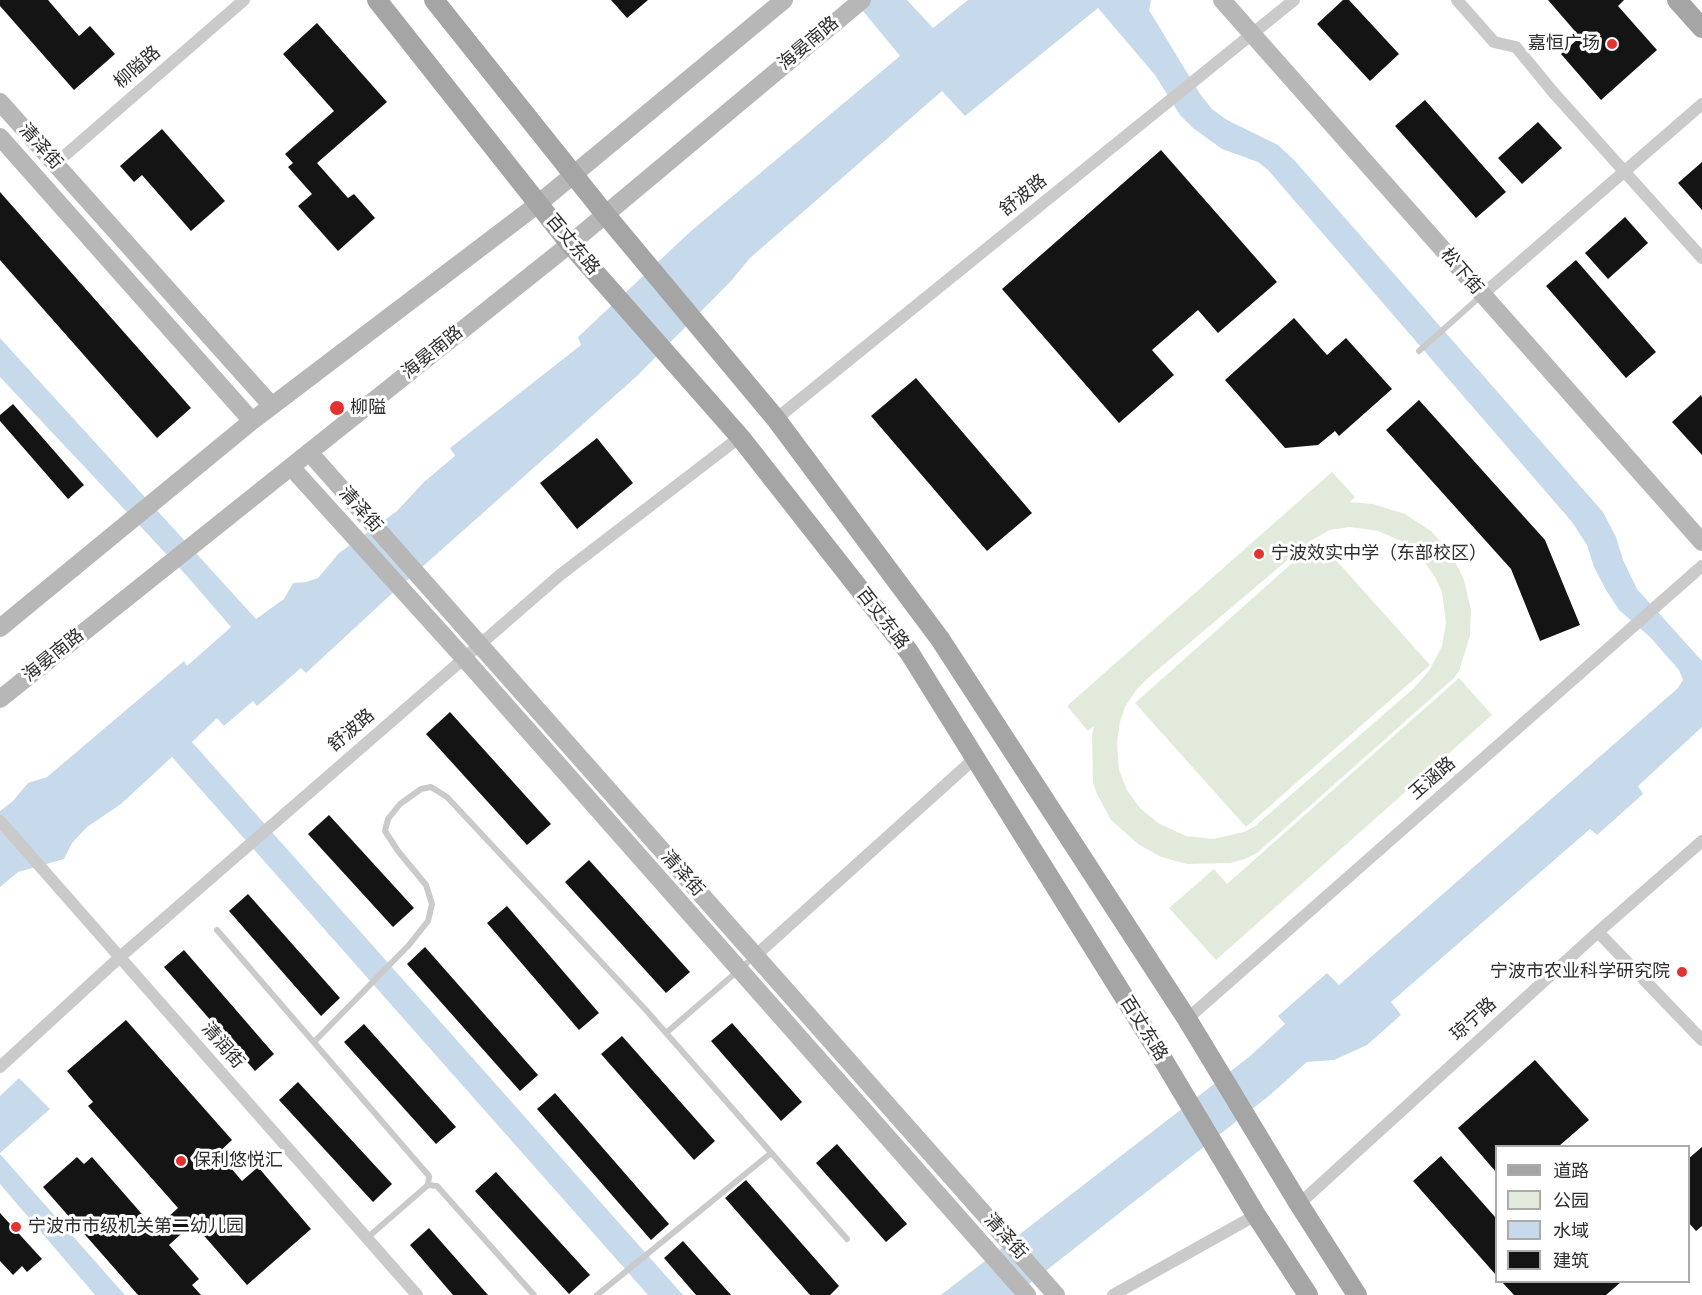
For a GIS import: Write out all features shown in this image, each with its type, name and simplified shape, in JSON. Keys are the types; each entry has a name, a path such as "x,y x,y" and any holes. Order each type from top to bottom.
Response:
{"main road":[{"name":"百丈东路","path":"377,0 570,244 740,437 909,652 1156,1048 1256,1215 1308,1295"},
{"name":"百丈东路","path":"434,0 605,214 776,419 940,639 1187,1019 1357,1295"},
{"path":"1677,0 1702,28"}],"street":[{"name":"柳隘路","path":"55,164 244,0"},
{"path":"0,628 252,421 538,204 784,0"},
{"name":"松下街","path":"1222,0 1702,542"},
{"name":"舒波路","path":"776,419 1294,0"},
{"path":"1457,0 1494,42 1516,47 1553,92 1702,258"},
{"name":"海晏南路","path":"0,699 570,244 856,5"},
{"name":"清泽街","path":"0,102 272,406"},
{"path":"1482,295 1702,104"},
{"name":"清泽街","path":"0,137 252,421"},
{"name":"舒波路","path":"0,1067 120,957 560,575 740,437"},
{"name":"清泽街","path":"309,452 1056,1295"},
{"name":"清泽街","path":"291,467 464,658 1027,1295"},
{"name":"玉涵路","path":"1187,1019 1702,566"},
{"path":"755,956 974,759"},
{"name":"清润街","path":"0,821 417,1295"},
{"name":"琼宁路","path":"1299,1204 1598,932 1702,841"},
{"path":"1598,932 1702,1040"},
{"path":"1113,1295 1256,1215"}],"lane":[{"path":"1419,351 1482,295"},
{"path":"314,1042 409,945 428,921 432,904 426,885 385,831 388,819 400,804 421,789 431,787 447,797 666,1033 847,1239"},
{"path":"217,930 429,1176 428,1185 367,1238"},
{"path":"666,1033 755,956"},
{"path":"597,1295 771,1153"},
{"path":"428,1185 437,1186 534,1295"}],"green space":[{"path":"1332,472 1355,497 1350,502 1373,504 1405,514 1431,531 1451,553 1464,580 1471,610 1470,636 1459,671 1454,678 1257,853 1245,859 1230,863 1187,864 1161,857 1138,844 1111,820 1096,792 1093,782 1092,736 1094,726 1088,731 1067,706","holes":["1350,527 1378,531 1401,541 1419,554 1442,592 1446,623 1442,646 1429,671 1413,689 1255,826 1244,832 1213,839 1186,836 1158,823 1134,800 1119,770 1117,742 1120,722 1125,707 1136,690 1310,541 1330,530"]},
{"path":"1318,540 1430,665 1246,827 1135,703"},
{"path":"1459,678 1492,715 1216,960 1169,908 1214,869 1227,884"}],"water":[{"path":"854,0 907,0 933,28 968,0 1151,0 1149,10 1200,94 1212,109 1227,120 1278,145 1295,161 1603,512 1637,589 1702,661 1702,727 1638,786 1643,794 1597,835 1590,829 1391,1002 1401,1015 1367,1045 1334,1060 1307,1062 1270,1095 1015,1295 941,1295 1249,1057 1285,1024 1278,1016 1327,973 1339,985 1678,688 1683,680 1679,670 1650,637 1619,610 1594,567 1587,545 1572,522 1268,170 1258,162 1222,149 1193,128 1180,115 1155,75 1098,8 965,116 942,91 750,258 731,281 637,376 306,673 301,668 257,706 253,701 224,726 217,718 192,742 683,1295 648,1295 172,757 121,804 87,827 72,843 64,859 18,872 0,887 0,811 13,801 28,783 47,777 184,661 187,666 231,627 186,575 0,377 0,338 256,619 284,599 293,583 318,578 339,553 397,511 424,482 455,456 450,448 581,345 578,337 691,231 900,56"},
{"path":"19,1078 50,1109 0,1153 0,1096"},
{"path":"0,1154 125,1295 95,1295 0,1184"}],"building":[{"path":"0,0 48,0 79,36 90,26 115,54 74,90 0,6"},
{"path":"611,0 648,0 627,18"},
{"path":"1343,0 1349,0 1399,54 1370,81 1317,24"},
{"name":"嘉恒广场","path":"1548,0 1624,0 1618,6 1657,50 1601,100 1561,54 1580,37"},
{"path":"317,23 387,102 317,163 348,198 354,194 375,218 338,251 298,206 312,194 288,167 293,163 285,154 334,111 283,54"},
{"path":"1425,100 1506,192 1476,218 1395,126"},
{"path":"1538,122 1562,148 1522,184 1498,158"},
{"path":"162,129 225,201 191,231 142,175 134,182 120,166"},
{"path":"1161,150 1277,282 1218,333 1198,310 1152,350 1174,375 1119,423 1002,289"},
{"path":"1702,162 1702,210 1678,183"},
{"path":"0,192 191,408 157,438 0,260"},
{"path":"1625,217 1648,243 1608,279 1585,253"},
{"path":"1576,260 1656,352 1626,378 1546,286"},
{"path":"1294,318 1327,355 1346,338 1392,389 1339,436 1335,431 1318,445 1285,448 1225,380"},
{"path":"916,378 1032,513 987,551 871,416"},
{"path":"1701,395 1702,397 1702,455 1672,422"},
{"path":"1419,400 1545,540 1580,625 1540,641 1511,569 1386,430"},
{"path":"13,404 84,485 68,499 0,421 0,415"},
{"path":"597,438 633,483 577,529 540,483"},
{"path":"450,712 551,824 527,845 426,734"},
{"path":"329,815 414,908 393,927 308,834"},
{"path":"589,860 690,972 666,993 565,882"},
{"path":"248,894 340,998 321,1016 229,911"},
{"path":"507,906 599,1013 579,1030 487,923"},
{"path":"425,947 538,1075 520,1091 407,964"},
{"path":"184,950 274,1054 255,1071 164,967"},
{"name":"保利悠悦汇","path":"126,1020 232,1140 218,1153 242,1181 258,1167 311,1229 247,1285 193,1223 169,1245 199,1279 192,1285 201,1295 138,1295 43,1187 77,1157 84,1164 92,1157 155,1229 178,1208 88,1106 93,1102 67,1071"},
{"path":"732,1023 802,1102 781,1121 711,1041"},
{"path":"364,1024 456,1127 436,1144 344,1042"},
{"path":"622,1036 715,1141 694,1160 601,1054"},
{"path":"1535,1060 1589,1120 1560,1145 1495,1145 1495,1171 1458,1128"},
{"path":"298,1082 392,1184 373,1202 279,1100"},
{"path":"555,1093 669,1224 651,1240 537,1109"},
{"path":"837,1144 907,1224 886,1242 816,1163"},
{"path":"1702,1147 1702,1226 1696,1231 1690,1224 1690,1157"},
{"path":"1441,1156 1495,1217 1495,1274 1413,1181"},
{"path":"496,1172 590,1275 569,1294 475,1191"},
{"path":"746,1180 839,1286 830,1295 810,1295 725,1198"},
{"path":"0,1213 42,1259 27,1272 22,1266 13,1275 0,1261"},
{"path":"429,1228 488,1295 453,1295 410,1245"},
{"path":"683,1241 731,1295 696,1295 664,1258"},
{"path":"1503,1283 1620,1283 1606,1295 1514,1295"}],"place":[{"name":"嘉恒广场","path":"1612,44"},
{"name":"柳隘","path":"337,408"},
{"name":"宁波效实中学（东部校区）","path":"1259,554"},
{"name":"宁波市农业科学研究院","path":"1682,972"},
{"name":"保利悠悦汇","path":"181,1161"},
{"name":"宁波市市级机关第二幼儿园","path":"16,1227"}]}
